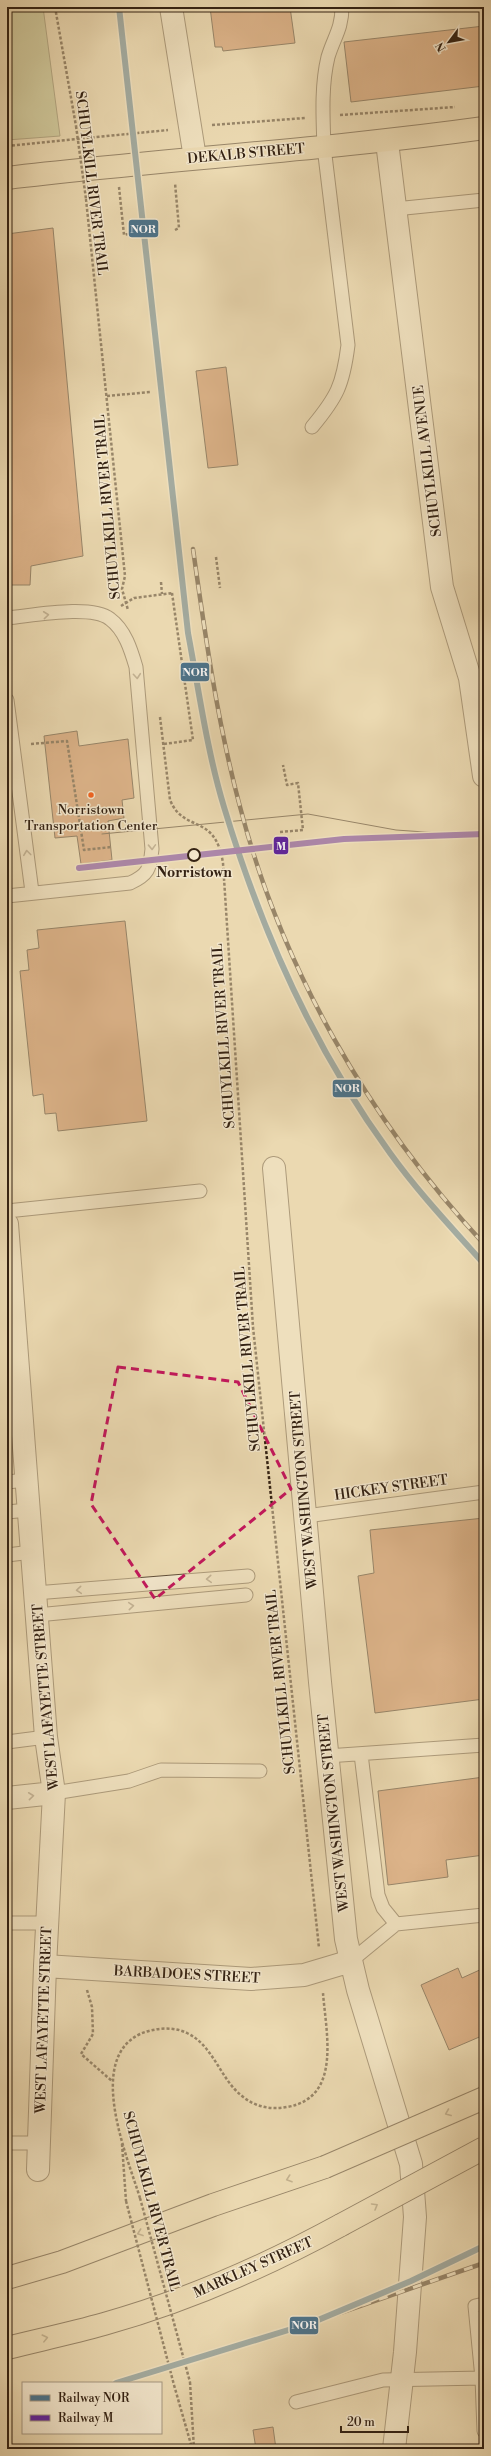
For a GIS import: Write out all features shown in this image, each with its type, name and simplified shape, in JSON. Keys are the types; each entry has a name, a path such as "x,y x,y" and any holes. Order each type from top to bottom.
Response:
{"highway":[{"name":"DEKALB STREET","path":"7,178 195,158 387,142 484,128"},
{"path":"7,2278 62,2262 213,2205 326,2167 484,2098"},
{"name":"MARKLEY STREET","path":"7,2348 105,2324 181,2299 256,2268 341,2225 484,2148"}],"street":[{"path":"171,7 192,127 195,158"},
{"name":"SCHUYLKILL AVENUE","path":"387,142 442,587 470,678 484,776"},
{"name":"WEST WASHINGTON STREET","path":"274,1168 327,1756 346,1939 351,1961 411,2164 416,2217 394,2449"},
{"name":"WEST LAFAYETTE STREET","path":"7,1224 17,1481 28,1510 46,1737 54,1793 44,1966 38,2170"},
{"path":"7,1798 54,1793"},
{"name":"BARBADOES STREET","path":"44,1966 251,1979 321,1971 351,1961"}],"lane":[{"path":"312,427 328,408 344,378 348,345 324,147 323,99 328,57 342,23 342,7"},
{"path":"396,209 484,200"},
{"path":"7,618 84,611 110,618 126,639 136,667 152,849 150,866 142,878 130,883 113,886 32,892 7,896"},
{"path":"7,700 32,892"},
{"path":"7,1211 200,1191"},
{"name":"HICKEY STREET","path":"306,1516 482,1491"},
{"path":"7,1512 28,1510"},
{"path":"7,1554 32,1552"},
{"path":"35,1593 248,1576"},
{"path":"37,1615 246,1595"},
{"path":"7,1742 46,1737"},
{"path":"327,1756 484,1745"},
{"path":"361,1754 378,1895 383,1908 396,1924"},
{"path":"54,1793 128,1781 160,1770 260,1771"},
{"path":"351,1961 396,1924 484,1915"},
{"path":"7,1923 47,1923"},
{"path":"7,2143 39,2143"},
{"path":"484,2304 475,2306 482,2378 484,2431"},
{"path":"296,2402 377,2381 482,2378"}],"path":[{"name":"SCHUYLKILL RIVER TRAIL","path":"55,7 76,126 86,199 125,576 122,589 127,609 130,613"},
{"path":"342,115 461,107"},
{"path":"7,146 192,127 305,118"},
{"path":"175,230 179,228 176,196"},
{"path":"120,199 124,235 132,233"},
{"path":"107,396 150,392"},
{"path":"216,557 220,588"},
{"path":"161,582 162,594"},
{"path":"134,598 172,593 193,740 164,744"},
{"name":"SCHUYLKILL RIVER TRAIL","path":"160,714 170,800 174,811 213,834 220,848 223,863 253,1327 321,1971 327,2065 325,2078 318,2091 309,2099 296,2106 282,2108 266,2108 252,2103 240,2096 200,2042 187,2033 173,2029 147,2031 126,2044 114,2067 112,2082 122,2139 140,2198 190,2382 193,2449"},
{"path":"13,746 67,741 84,850 111,847"},
{"path":"280,832 303,830 298,784 287,785 283,765"},
{"path":"81,1968 92,2007 93,2034 81,2054 112,2082"},
{"path":"122,2139 126,2201 174,2385 193,2449"}],"highlighted area":[{"path":"118,1367 238,1382 291,1489 155,1599 91,1504"}],"green space":[{"path":"7,7 43,7 60,136 7,140"}],"building":[{"path":"210,7 290,7 295,43 223,51 222,47 215,47"},
{"path":"484,26 484,86 351,102 344,42"},
{"path":"53,228 83,556 31,566 30,585 7,585 7,234"},
{"path":"226,367 238,465 208,468 196,371"},
{"name":"Norristown Transportation Center","path":"77,731 79,746 128,739 134,798 122,800 124,818 108,821 112,860 81,864 77,836 55,838 44,736"},
{"path":"125,921 147,1121 58,1131 56,1113 45,1114 43,1094 33,1096 20,971 29,970 27,950 39,948 37,930"},
{"path":"484,1518 484,1699 375,1713 358,1576 374,1573 370,1530"},
{"path":"484,1777 484,1855 446,1860 448,1877 388,1885 378,1791"},
{"path":"458,1968 462,1978 484,1968 484,2035 449,2050 421,1985"},
{"path":"273,2427 276,2449 256,2449 253,2430"}],"tram line":[{"path":"102,834 308,814 396,830 453,834"}],"railway":[{"path":"193,549 212,677 231,772 257,864 279,924 305,982 334,1039 367,1093 403,1146 442,1196 484,1244"},
{"path":"311,2323 484,2263"}],"rail line":[{"name":"NOR","path":"119,7 188,633 208,743 224,807 255,898 273,943 292,987 337,1072 390,1153 412,1182 484,1264"},
{"name":"M","path":"79,868 344,839 484,834"},
{"name":"NOR","path":"119,2382 311,2323 411,2281 484,2246"}],"place":[{"name":"Norristown Transportation Center","path":"91,795"},
{"name":"Norristown","path":"194,855"}]}
